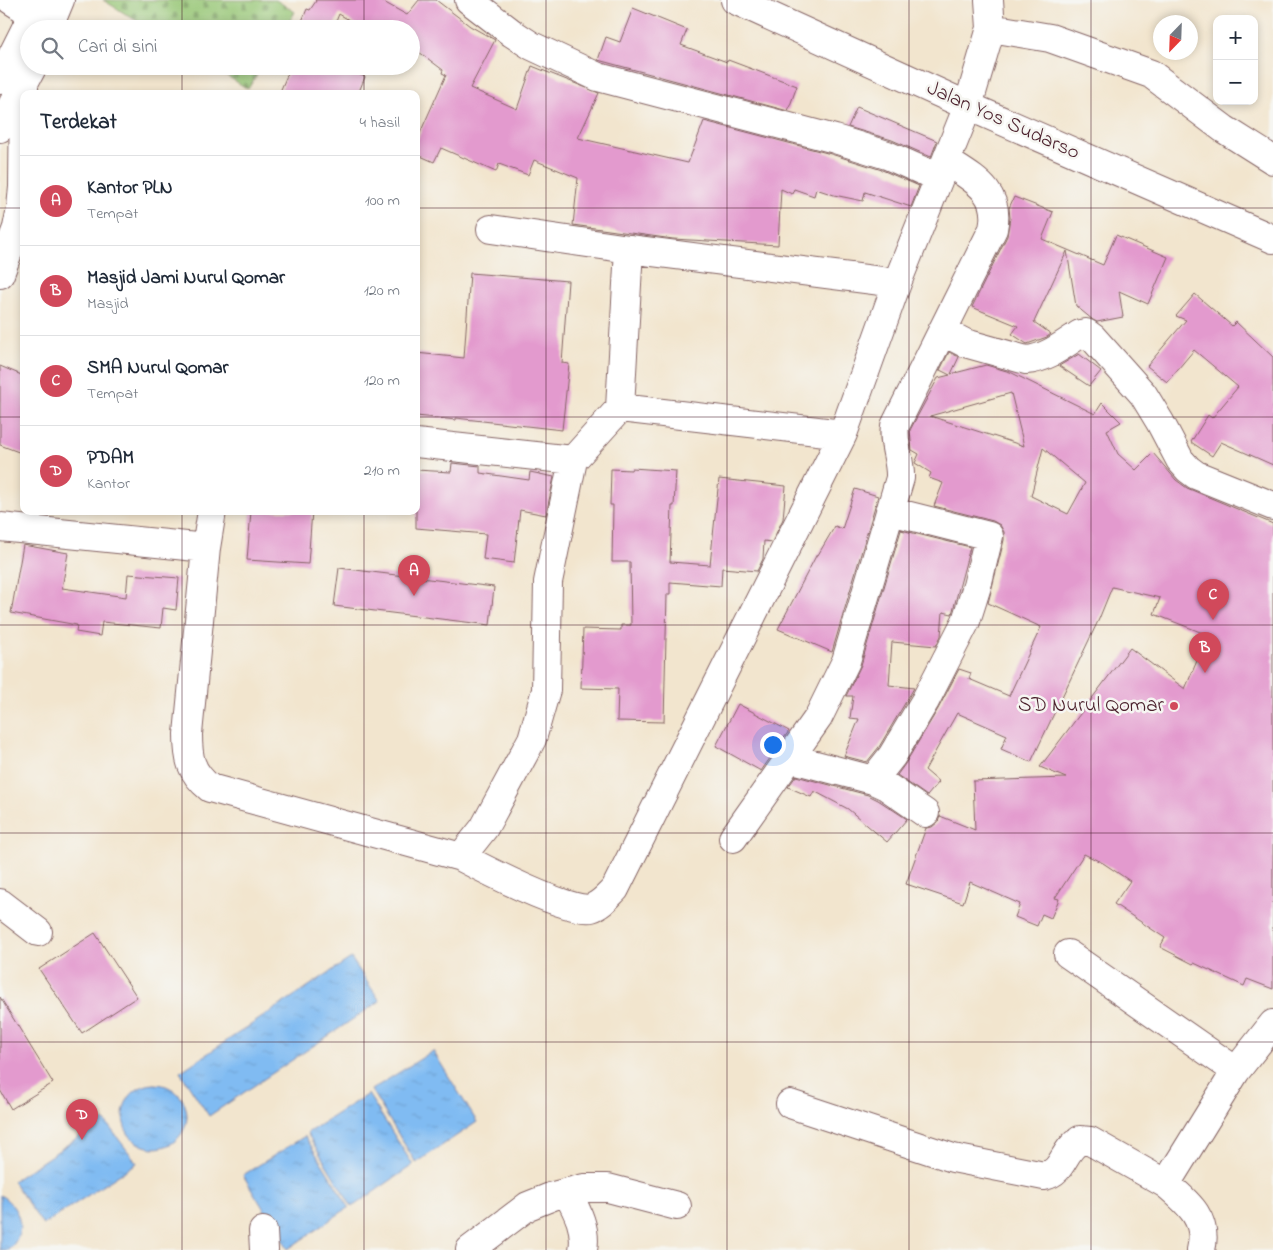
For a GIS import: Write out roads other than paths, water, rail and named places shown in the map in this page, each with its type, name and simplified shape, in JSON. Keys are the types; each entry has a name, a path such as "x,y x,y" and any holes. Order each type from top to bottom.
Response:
{"main road":[{"path":"11,0 43,14 60,0"},
{"path":"469,0 532,46 598,77 943,169 980,183 988,192 995,209 996,219 993,229 894,426 893,440 900,469 900,478 846,661 818,718 733,838"},
{"name":"Jalan Yos Sudarso","path":"735,0 968,106 1273,239"},
{"path":"211,515 206,548 188,734 188,752 192,768 201,781 210,788 461,857 533,891 573,907 589,908 602,902 615,889 843,434 897,283 968,106 991,28 989,0"},
{"path":"991,28 1050,38 1151,74 1224,129 1273,160"},
{"path":"0,128 19,77"},
{"path":"19,77 20,104"},
{"path":"0,274 20,212"},
{"path":"491,228 629,249 897,283"},
{"path":"461,857 484,828 532,739 546,690 548,582 574,460 620,408 629,249"},
{"path":"942,332 965,343 1026,360 1047,355 1080,334 1086,333 1094,338 1143,394 1180,460 1188,470 1273,506"},
{"path":"620,408 843,434"},
{"path":"420,443 574,460"},
{"path":"873,780 892,756 909,729 966,621 989,536 890,511"},
{"path":"0,527 206,548"},
{"path":"789,758 873,780 886,786 925,813"},
{"path":"0,903 38,932"},
{"path":"1068,954 1236,1071"},
{"path":"1166,1184 1236,1071 1273,1024"},
{"path":"790,1104 953,1158 1044,1176 1052,1175 1060,1167 1072,1144 1080,1140 1090,1141 1166,1184 1191,1206 1202,1229 1201,1250"},
{"path":"470,1250 528,1206 584,1188 608,1188 677,1206"},
{"path":"567,1192 584,1230 583,1250"}],"water":[{"path":"351,958 380,1001 209,1116 180,1072"},
{"path":"433,1051 477,1122 416,1163 371,1090"},
{"path":"149,1084 161,1084 178,1093 185,1104 187,1116 185,1128 178,1139 161,1148 149,1148 137,1143 128,1134 123,1122 123,1110 128,1098 137,1089"},
{"path":"368,1094 413,1165 352,1207 307,1133"},
{"path":"104,1120 137,1163 43,1225 13,1181"},
{"path":"305,1136 349,1207 288,1249 243,1175"},
{"path":"0,1195 13,1206 19,1221 18,1236 8,1250 0,1250"}],"place":[{"name":"Kantor PLN","path":"414,596"},
{"name":"SMA Nurul Qomar","path":"1213,620"},
{"name":"Masjid Jami Nurul Qomar","path":"1205,673"},
{"name":"SD Nurul Qomar","path":"1174,706"},
{"name":"PDAM","path":"82,1140"}]}
